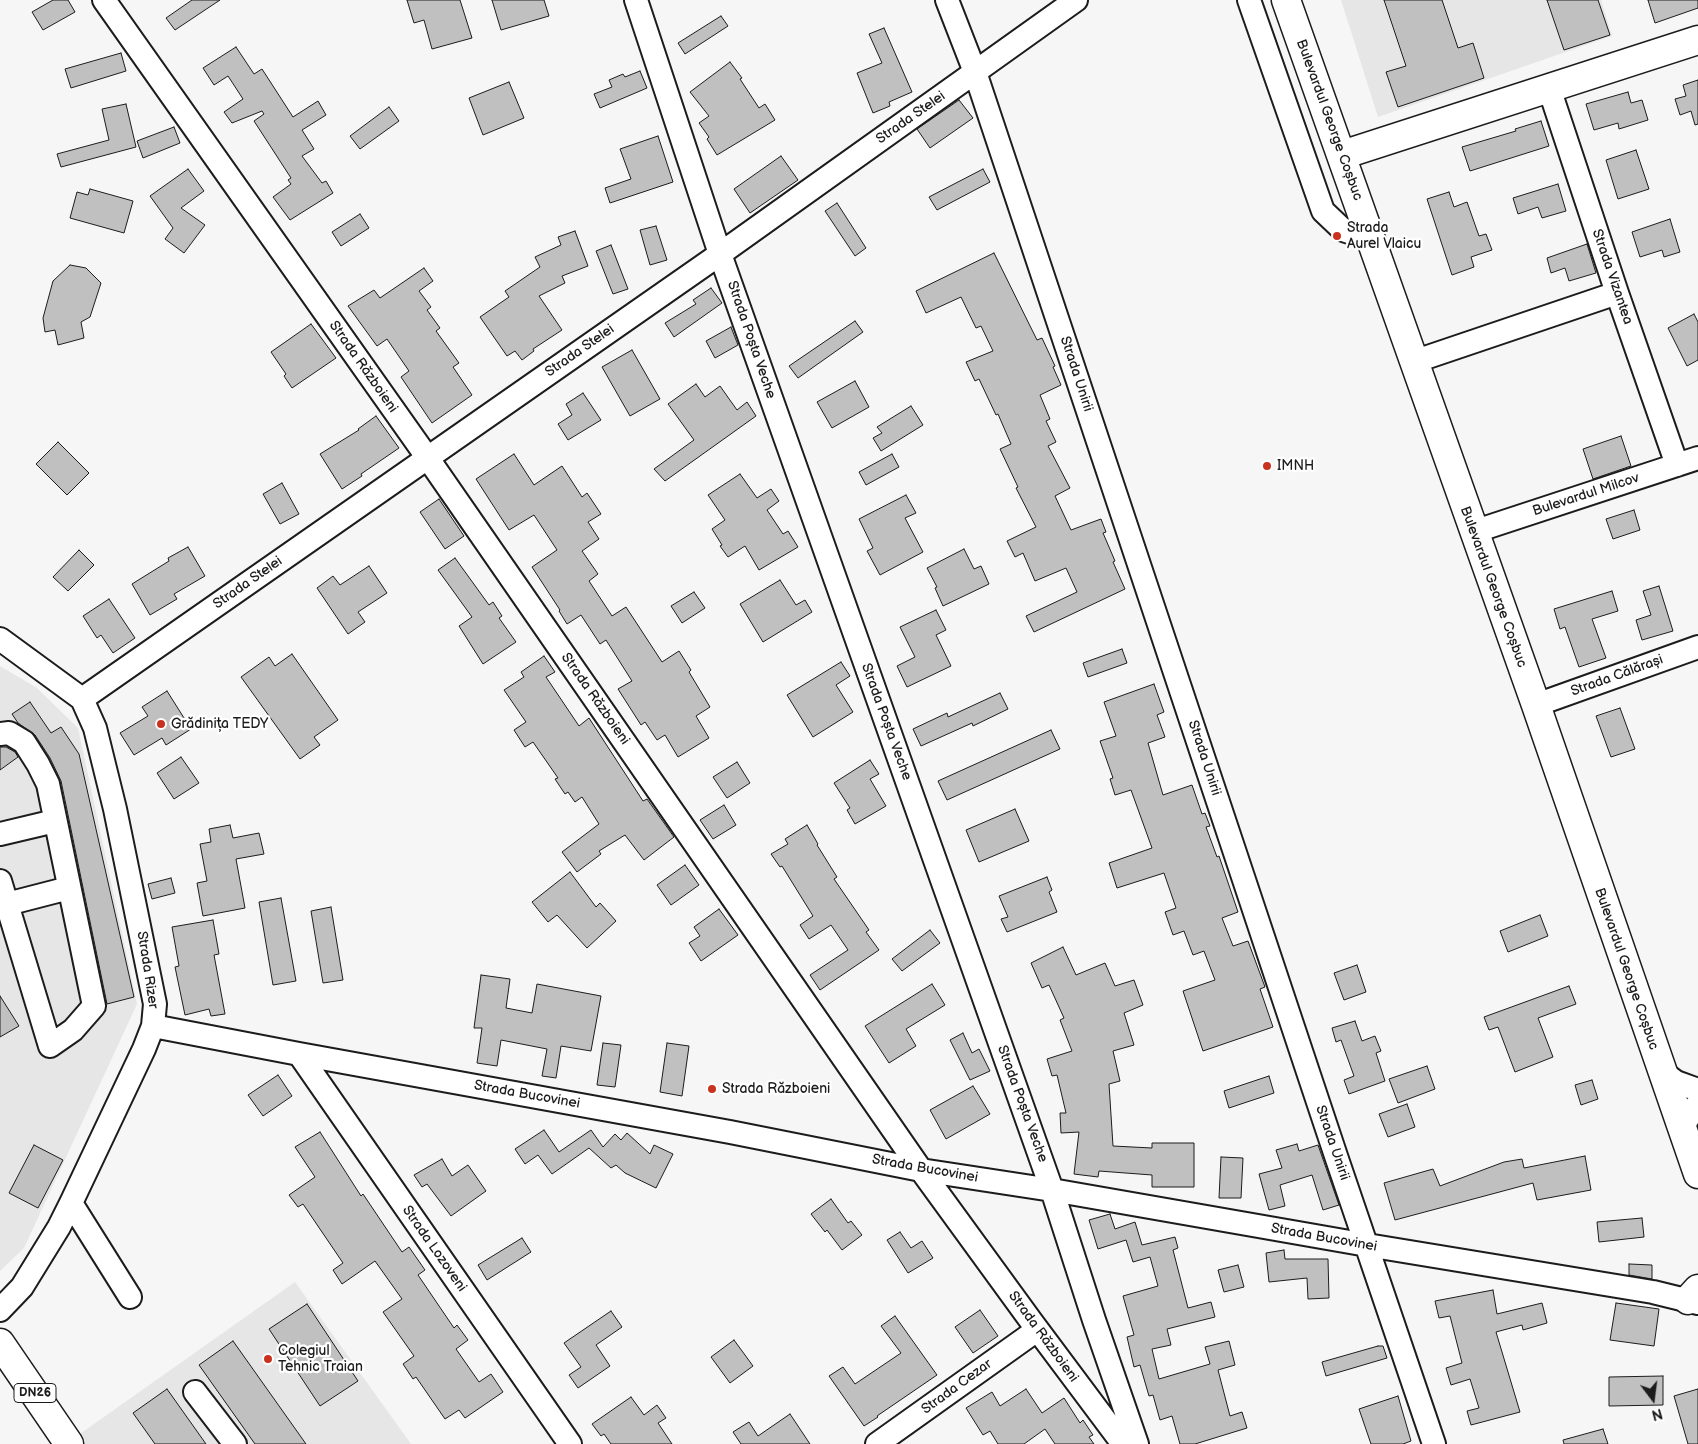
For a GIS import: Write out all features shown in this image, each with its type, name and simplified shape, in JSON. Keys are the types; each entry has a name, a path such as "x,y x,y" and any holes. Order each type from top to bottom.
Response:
{"main road":[{"name":"Bulevardul George Coșbuc","path":"1286,0 1473,532 1536,705 1681,1130 1698,1174"},
{"path":"1342,155 1698,40"},
{"name":"DN26","path":"0,1343 69,1444"}],"street":[{"name":"Strada Războieni","path":"104,0 427,457 921,1170 1037,1330 1123,1444"},
{"name":"Strada Poșta Veche","path":"636,0 720,254 1052,1190 1137,1444"},
{"name":"Strada Unirii","path":"947,0 975,72 1434,1444"},
{"name":"Strada Stelei","path":"82,699 720,254 1076,0"},
{"path":"1249,0 1323,211 1343,230 1370,239"},
{"name":"Strada Vizantea","path":"1549,88 1617,293 1688,462"},
{"path":"1413,362 1617,293"},
{"name":"Bulevardul Milcov","path":"1473,532 1688,462"},
{"name":"Strada Rizer","path":"0,639 82,699 95,728 117,819 155,1004 153,1026 144,1049 71,1203 26,1280 0,1310"},
{"name":"Strada Călărași","path":"1536,705 1698,647"},
{"path":"0,734 9,733 24,742 48,784 94,1006 73,1030 50,1046 0,881"},
{"path":"0,834 55,821"},
{"path":"7,904 69,888"},
{"name":"Strada Bucovinei","path":"153,1026 730,1132 921,1170 1052,1190 1367,1245 1653,1292 1695,1297"},
{"name":"Strada Lozoveni","path":"299,1054 570,1444"},
{"path":"1661,1071 1676,1082 1698,1090"},
{"path":"1681,1130 1698,1103"},
{"path":"71,1203 130,1297"},
{"name":"Strada Cezar","path":"876,1444 1037,1330"},
{"path":"195,1392 235,1444"}],"shaded area":[{"path":"1341,0 1601,0 1612,36 1378,117"},
{"path":"0,666 37,688 78,728 137,1004 24,1248 0,1271"},
{"name":"Colegiul Tehnic Traian","path":"295,1282 411,1444 83,1444 77,1436"}],"building":[{"path":"53,0 68,0 75,12 43,30 32,12"},
{"path":"192,0 220,0 175,30 166,18"},
{"path":"407,0 460,0 472,38 432,49 424,20 414,23"},
{"path":"492,0 544,0 549,16 501,30"},
{"path":"1384,0 1442,0 1458,48 1473,43 1484,78 1398,107 1386,72 1406,66"},
{"path":"1547,0 1598,0 1610,35 1564,50"},
{"path":"1648,0 1698,0 1698,8 1655,23"},
{"path":"721,16 728,26 685,54 678,43"},
{"path":"884,28 912,92 889,102 890,106 873,113 857,73 882,63 869,34"},
{"path":"236,47 254,74 262,69 293,117 318,101 326,115 302,130 314,149 302,156 322,183 326,181 333,193 290,220 273,197 291,184 288,180 291,178 254,121 264,114 262,111 232,123 224,112 243,99 228,76 214,85 203,68"},
{"path":"121,53 126,71 71,88 65,69"},
{"path":"730,62 742,78 740,79 759,108 765,104 775,120 717,155 707,139 709,137 699,123 709,116 690,92"},
{"path":"640,71 647,88 600,108 594,94 612,87 609,80 623,74 625,77"},
{"path":"1698,80 1698,124 1695,125 1691,111 1680,115 1675,99 1686,96 1683,85"},
{"path":"509,82 524,118 483,135 469,98"},
{"path":"1628,92 1631,103 1642,100 1648,120 1619,129 1618,123 1594,130 1586,104"},
{"path":"959,100 973,118 930,148 917,129"},
{"path":"126,104 136,147 61,167 57,154 109,140 102,109"},
{"path":"389,107 399,121 360,149 350,136"},
{"path":"1541,121 1549,146 1470,171 1462,147 1516,131 1515,129"},
{"path":"174,127 180,143 143,158 137,141"},
{"path":"658,136 673,182 610,203 605,188 631,179 620,149"},
{"path":"1636,150 1649,189 1618,199 1606,160"},
{"path":"781,156 798,180 750,213 734,189"},
{"path":"188,169 204,191 181,208 205,225 184,253 165,239 173,228 150,196"},
{"path":"983,169 990,182 937,210 929,197"},
{"path":"1558,184 1566,211 1542,218 1538,207 1518,214 1513,198"},
{"path":"90,189 133,201 124,233 70,218 77,192 88,195"},
{"path":"1449,192 1454,207 1467,202 1479,236 1486,234 1492,250 1471,257 1474,267 1452,275 1427,199"},
{"path":"837,203 866,248 855,256 825,211"},
{"path":"360,214 369,228 341,246 332,232"},
{"path":"1670,219 1680,252 1664,257 1662,250 1640,257 1632,232"},
{"path":"656,226 667,260 650,265 640,230"},
{"path":"575,231 588,266 562,276 565,283 539,296 562,330 533,349 534,351 522,360 515,351 507,356 480,317 509,297 505,291 540,267 535,257 561,245 558,237"},
{"path":"1587,244 1596,273 1569,281 1565,268 1551,273 1547,258"},
{"path":"611,245 628,289 613,294 596,251"},
{"path":"994,253 1037,340 1042,338 1055,366 1053,367 1061,385 1040,395 1050,419 1046,421 1056,442 1048,446 1070,488 1055,496 1071,530 1101,519 1106,532 1103,533 1125,589 1034,632 1026,616 1077,592 1066,568 1035,581 1023,553 1015,557 1007,541 1036,527 1016,488 1018,487 1000,449 1011,444 998,414 996,415 979,379 975,381 966,362 993,351 981,326 976,328 961,297 926,313 916,291"},
{"path":"70,265 86,268 101,283 90,317 81,322 84,338 58,345 55,330 45,332 43,318 53,281"},
{"path":"424,268 433,281 419,291 431,307 427,310 440,328 436,331 459,363 453,367 472,395 432,423 401,377 409,371 387,339 377,346 348,306 374,290 380,298"},
{"path":"711,288 722,303 674,337 665,323 696,304 693,300"},
{"path":"1694,314 1698,322 1698,360 1687,366 1668,328"},
{"path":"855,321 863,332 798,378 789,366"},
{"path":"311,324 336,358 292,388 284,376 286,374 271,352"},
{"path":"731,327 738,345 715,358 706,341"},
{"path":"632,350 660,399 630,416 602,367"},
{"path":"855,381 869,407 832,428 817,402"},
{"path":"696,384 705,397 720,386 737,410 747,402 756,416 665,481 654,469 694,440 668,404"},
{"path":"583,393 601,420 568,440 558,424 572,415 566,404"},
{"path":"911,406 923,425 881,451 873,438 882,433 877,427"},
{"path":"376,416 399,448 342,489 320,454 359,430"},
{"path":"1621,436 1631,466 1593,479 1583,449"},
{"path":"58,442 89,473 67,495 36,464"},
{"path":"514,454 534,485 562,466 582,497 587,493 601,514 588,522 599,539 582,551 598,574 589,581 612,616 626,607 662,662 679,651 691,670 689,672 710,707 696,716 709,738 678,757 665,735 657,740 645,722 641,725 618,689 632,681 606,640 600,644 581,615 567,624 532,567 557,550 534,515 509,530 476,479"},
{"path":"892,454 899,467 866,485 859,472"},
{"path":"740,474 757,498 771,489 779,501 767,510 783,534 788,531 798,547 759,570 745,546 728,557 712,529 725,520 708,495"},
{"path":"282,483 299,514 280,524 263,494"},
{"path":"906,495 916,513 905,518 923,552 880,575 867,551 873,548 859,519"},
{"path":"439,499 464,536 445,549 420,512"},
{"path":"1634,510 1640,530 1613,539 1606,519"},
{"path":"188,547 205,576 174,594 177,599 150,615 132,584 169,561 168,558"},
{"path":"964,549 974,569 981,566 989,584 943,606 935,588 937,587 927,568"},
{"path":"79,550 94,565 68,591 53,577"},
{"path":"455,558 489,605 493,602 502,616 499,618 516,642 483,664 459,626 472,617 438,570"},
{"path":"369,566 387,593 358,612 365,622 348,634 317,588 333,576 340,585"},
{"path":"780,580 796,605 805,600 812,612 763,642 740,604"},
{"path":"1659,586 1673,631 1642,640 1636,620 1651,615 1643,591"},
{"path":"1612,591 1618,611 1592,619 1606,658 1579,667 1565,627 1560,629 1554,609"},
{"path":"694,592 705,608 682,623 671,606"},
{"path":"109,599 135,638 113,653 101,635 97,638 83,616"},
{"path":"936,610 946,630 936,635 951,666 907,687 897,666 915,657 900,627"},
{"path":"1122,649 1127,663 1088,677 1083,663"},
{"path":"292,654 338,720 314,737 320,745 300,759 241,677 269,657 275,666"},
{"path":"544,656 555,672 546,677 579,726 589,718 643,801 647,799 674,837 644,860 625,835 599,851 601,854 577,872 562,852 599,824 582,797 575,802 568,792 565,794 555,779 558,778 533,742 525,747 514,730 526,722 504,690 524,677 521,672"},
{"path":"841,662 850,676 836,685 853,712 813,737 787,695"},
{"path":"1154,684 1164,712 1157,715 1165,737 1148,743 1163,795 1192,785 1202,814 1205,813 1210,826 1206,827 1217,857 1219,856 1238,912 1222,918 1233,946 1248,941 1265,987 1260,989 1273,1027 1203,1051 1183,991 1215,980 1204,951 1193,955 1184,931 1173,935 1165,912 1176,908 1164,873 1117,888 1109,863 1152,848 1131,790 1115,795 1110,779 1113,778 1100,741 1116,736 1104,702"},
{"path":"167,691 191,729 166,745 162,738 134,755 120,733 148,716 142,707"},
{"path":"1000,693 1008,709 973,726 972,723 921,746 913,729 947,713 948,717"},
{"path":"30,702 51,733 61,727 79,754 134,997 107,1004 61,781 50,758 35,735 18,723 12,714"},
{"path":"1620,708 1635,749 1611,757 1596,716"},
{"path":"1051,730 1060,749 947,800 938,781"},
{"path":"0,747 6,747 15,752 18,757 0,770"},
{"path":"181,757 199,783 174,799 157,773"},
{"path":"870,760 879,774 870,779 886,806 855,824 847,810 850,808 834,783"},
{"path":"737,762 750,783 727,798 713,777"},
{"path":"724,805 736,825 713,839 700,820"},
{"path":"1015,809 1029,841 979,862 966,830"},
{"path":"230,825 233,838 259,833 264,854 236,859 245,908 203,916 197,883 207,881 200,844 211,842 209,829"},
{"path":"807,825 837,877 834,879 869,930 866,932 879,950 820,990 810,975 848,950 831,925 809,939 800,925 813,916 782,866 780,867 771,854 788,844 785,839"},
{"path":"685,865 699,885 671,905 657,885"},
{"path":"570,872 596,907 600,903 616,921 587,948 557,915 548,922 532,902"},
{"path":"1047,877 1052,890 1049,892 1057,912 1007,932 1001,919 1008,917 999,896"},
{"path":"171,878 175,893 152,899 148,884"},
{"path":"281,898 296,981 273,985 259,902"},
{"path":"331,907 343,980 323,983 311,911"},
{"path":"719,909 738,935 701,961 689,943 700,936 694,927"},
{"path":"1540,915 1548,936 1508,952 1500,931"},
{"path":"213,920 219,954 214,955 225,1014 211,1016 209,1009 185,1015 175,967 179,966 172,927"},
{"path":"930,930 940,943 902,971 892,959"},
{"path":"1063,947 1076,975 1105,963 1115,986 1134,980 1143,1005 1124,1013 1134,1045 1113,1051 1120,1081 1109,1084 1113,1146 1152,1148 1152,1143 1194,1143 1194,1187 1152,1187 1152,1175 1099,1171 1098,1177 1074,1174 1079,1132 1061,1133 1060,1113 1066,1113 1057,1075 1052,1076 1047,1059 1072,1051 1060,1020 1064,1018 1049,985 1042,988 1031,963"},
{"path":"1357,965 1366,992 1344,1000 1334,973"},
{"path":"481,975 510,979 506,1008 532,1013 537,984 601,996 591,1051 561,1046 556,1078 542,1076 547,1049 501,1040 497,1066 477,1063 482,1028 474,1028"},
{"path":"932,984 945,1005 906,1029 916,1046 889,1063 865,1026"},
{"path":"1569,986 1576,1004 1538,1018 1553,1057 1515,1072 1498,1027 1489,1030 1484,1017"},
{"path":"0,996 19,1026 0,1037"},
{"path":"1355,1021 1362,1041 1375,1036 1381,1051 1376,1053 1385,1081 1349,1094 1344,1080 1354,1076 1341,1040 1336,1042 1332,1028"},
{"path":"963,1033 972,1053 979,1049 990,1071 970,1080 950,1040"},
{"path":"603,1043 621,1045 615,1087 597,1085"},
{"path":"667,1043 689,1046 682,1096 660,1092"},
{"path":"1427,1066 1435,1089 1398,1103 1389,1079"},
{"path":"278,1075 292,1096 263,1116 248,1095"},
{"path":"1269,1076 1274,1093 1229,1108 1224,1091"},
{"path":"1592,1080 1598,1099 1581,1105 1575,1085"},
{"path":"973,1086 990,1114 946,1139 930,1110"},
{"path":"1407,1104 1415,1127 1388,1137 1379,1114"},
{"path":"544,1130 559,1152 591,1130 603,1147 615,1134 621,1140 627,1133 650,1154 654,1145 673,1154 656,1188 625,1173 616,1165 611,1168 589,1148 552,1174 538,1155 525,1164 515,1149"},
{"path":"320,1132 361,1196 363,1194 402,1252 409,1247 425,1270 418,1275 454,1328 457,1325 468,1340 456,1349 479,1382 491,1374 503,1392 465,1418 459,1410 445,1419 416,1377 413,1379 403,1364 414,1356 383,1312 402,1299 375,1261 342,1284 333,1270 343,1263 303,1204 298,1207 289,1195 315,1177 295,1147"},
{"path":"1297,1144 1299,1151 1318,1145 1339,1205 1323,1210 1312,1175 1280,1185 1285,1206 1269,1210 1259,1174 1282,1168 1276,1150"},
{"path":"34,1145 63,1160 38,1208 9,1193"},
{"path":"1585,1156 1591,1190 1537,1200 1533,1183 1395,1220 1384,1183 1433,1169 1440,1186 1504,1162 1522,1159 1524,1168"},
{"path":"1221,1157 1243,1158 1241,1198 1219,1198"},
{"path":"442,1159 452,1176 468,1165 486,1191 451,1216 427,1184 422,1187 414,1175"},
{"path":"831,1199 848,1223 851,1221 862,1235 842,1250 827,1230 825,1232 811,1214"},
{"path":"1110,1214 1115,1229 1135,1222 1142,1245 1175,1237 1178,1248 1173,1250 1188,1308 1211,1302 1215,1317 1167,1329 1171,1345 1152,1349 1159,1379 1210,1364 1205,1347 1229,1341 1235,1365 1218,1370 1230,1416 1242,1412 1247,1428 1195,1444 1180,1444 1172,1416 1160,1420 1153,1395 1149,1396 1140,1365 1134,1367 1127,1337 1134,1335 1123,1296 1158,1286 1150,1257 1133,1262 1126,1240 1098,1249 1089,1220"},
{"path":"1642,1218 1644,1237 1599,1242 1597,1222"},
{"path":"900,1232 911,1248 922,1241 933,1258 908,1273 887,1240"},
{"path":"522,1238 531,1252 487,1280 478,1265"},
{"path":"1284,1250 1285,1259 1328,1259 1329,1298 1308,1299 1307,1278 1269,1282 1266,1253"},
{"path":"1629,1264 1652,1265 1652,1279 1629,1275"},
{"path":"1238,1265 1244,1287 1224,1292 1218,1270"},
{"path":"1493,1290 1497,1314 1542,1303 1547,1323 1523,1330 1522,1325 1496,1332 1520,1412 1471,1425 1467,1411 1479,1408 1470,1379 1451,1385 1446,1368 1462,1363 1450,1316 1439,1318 1435,1301"},
{"path":"1616,1303 1659,1309 1654,1346 1610,1340"},
{"path":"307,1304 358,1381 320,1406 269,1329"},
{"path":"980,1310 998,1336 973,1353 955,1327"},
{"path":"611,1311 622,1327 596,1345 610,1366 578,1388 569,1375 581,1367 564,1343"},
{"path":"895,1316 937,1375 864,1426 829,1376 843,1367 855,1384 901,1353 881,1326"},
{"path":"734,1340 753,1366 730,1383 711,1357"},
{"path":"233,1341 306,1444 255,1444 199,1365"},
{"path":"1383,1346 1387,1358 1326,1376 1322,1362"},
{"path":"1663,1376 1663,1405 1609,1406 1609,1377"},
{"path":"167,1389 206,1444 155,1444 133,1413"},
{"path":"1026,1389 1042,1413 1064,1398 1080,1423 1083,1420 1093,1435 1089,1437 1094,1444 1055,1444 1045,1429 1024,1444 998,1444 990,1431 983,1435 966,1408 992,1392 1000,1406"},
{"path":"1698,1389 1698,1444 1688,1444 1674,1396"},
{"path":"1398,1396 1411,1441 1403,1444 1371,1444 1359,1409"},
{"path":"631,1397 644,1415 657,1405 666,1418 658,1423 672,1444 611,1444 604,1434 601,1436 592,1424"},
{"path":"790,1414 810,1444 741,1444 733,1432 749,1422 758,1436"},
{"path":"1603,1429 1608,1444 1564,1444 1563,1440"}],"place":[{"name":"Strada Aurel Vlaicu","path":"1337,236"},
{"name":"IMNH","path":"1267,466"},
{"name":"Grădinița TEDY","path":"161,724"},
{"name":"Strada Războieni","path":"712,1089"},
{"name":"Colegiul Tehnic Traian","path":"268,1359"}]}
